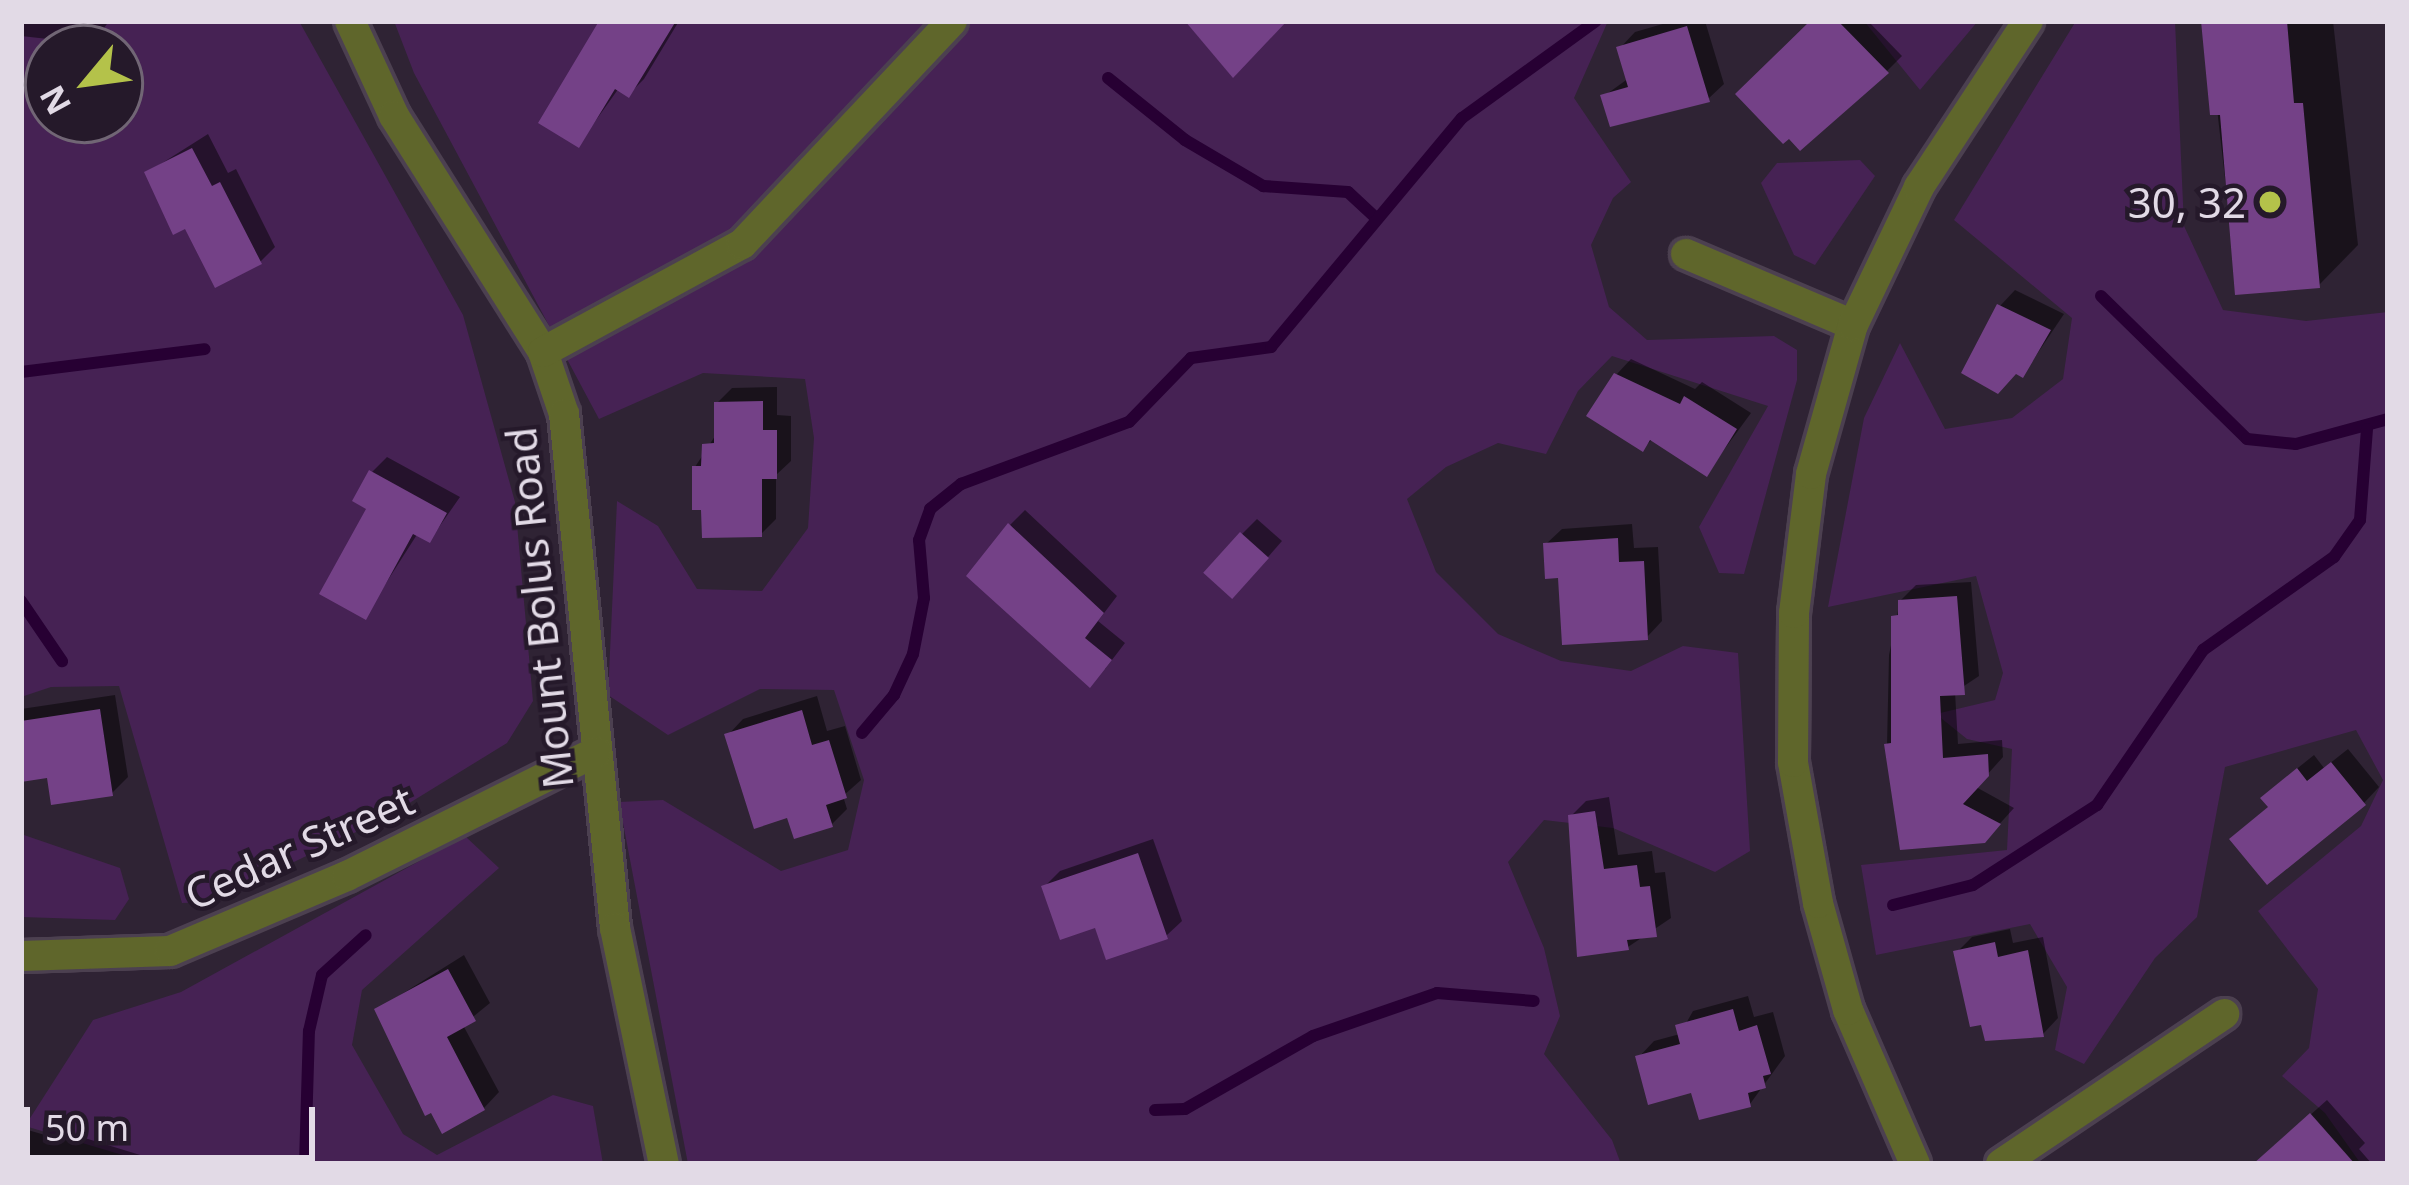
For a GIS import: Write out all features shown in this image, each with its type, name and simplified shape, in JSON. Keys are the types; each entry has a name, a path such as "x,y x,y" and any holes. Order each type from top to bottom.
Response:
{"street":[{"name":"Mount Bolus Road","path":"350,21 394,116 543,352 563,414 578,516 615,928 664,1164"},
{"path":"543,352 742,244 952,21"},
{"path":"1915,1164 1848,1010 1793,762 1794,613 1811,474 1853,325 1919,187 2028,21"},
{"path":"1686,254 1853,325"},
{"name":"Cedar Street","path":"21,956 170,951 347,876 596,752"},
{"path":"2001,1164 2224,1014"}],"shaded area":[{"path":"21,21 299,21 463,315 515,502 533,701 507,743 385,818 211,902 182,903 119,686 51,687 21,697"},
{"path":"394,21 1608,21 1574,98 1631,182 1613,198 1591,245 1609,307 1647,340 1774,336 1797,350 1797,380 1744,574 1719,573 1699,527 1768,406 1612,356 1578,391 1546,454 1498,443 1446,467 1407,499 1436,572 1498,634 1561,661 1631,671 1683,646 1738,653 1750,851 1715,872 1613,828 1544,820 1508,862 1544,948 1560,1016 1544,1054 1612,1140 1621,1164 688,1164 619,802 663,800 781,871 848,850 864,780 834,690 760,689 668,735 608,695 617,501 658,526 697,589 762,591 808,528 814,438 805,379 703,373 599,419 414,73"},
{"path":"1864,21 1978,21 1920,90"},
{"path":"2076,21 2175,21 2184,226 2223,310 2306,321 2388,312 2388,1164 2361,1164 2325,1113 2282,1076 2309,1048 2318,989 2258,911 2361,826 2383,780 2356,730 2225,767 2197,917 2155,958 2084,1064 2055,1050 2067,987 2030,924 1876,955 1861,865 2007,850 2012,749 1967,739 1936,714 1995,700 2003,673 1976,576 1828,607 1864,418 1900,343 1945,429 2012,418 2063,379 2072,318 1954,220"},
{"path":"1860,160 1875,176 1815,265 1794,255 1761,183 1777,163"},
{"path":"21,834 120,868 129,899 115,920 21,917"},
{"path":"465,836 499,868 362,990 352,1045 403,1134 437,1155 553,1095 593,1106 603,1164 153,1164 25,1126 93,1020 181,992"}],"building":[{"path":"599,21 676,21 629,98 615,89 579,148 538,123"},
{"path":"1185,21 1287,21 1233,78"},
{"path":"1810,21 1838,21 1889,73 1800,151 1789,139 1783,144 1735,94"},
{"name":"30, 32","path":"2201,21 2287,21 2294,103 2303,103 2320,288 2235,295 2220,115 2210,115"},
{"path":"1687,26 1710,102 1610,127 1600,95 1628,87 1616,47"},
{"path":"192,148 212,186 220,182 262,264 215,288 185,229 173,235 144,172"},
{"path":"1997,304 2051,330 2023,378 2016,374 1998,394 1961,373"},
{"path":"1614,373 1680,404 1684,396 1737,429 1707,477 1650,440 1643,452 1586,416"},
{"path":"763,401 763,430 777,430 777,479 762,479 762,537 702,538 701,510 692,510 692,466 701,466 702,444 714,443 714,402"},
{"path":"369,470 447,513 430,543 413,534 366,620 319,594 366,509 352,501"},
{"path":"1008,523 1104,613 1085,638 1112,660 1090,688 966,576"},
{"path":"1240,532 1269,558 1232,599 1203,573"},
{"path":"1618,538 1619,562 1644,561 1648,640 1562,645 1558,578 1545,579 1543,543"},
{"path":"1957,596 1965,695 1940,696 1943,758 1988,754 1989,776 1963,804 2001,824 1985,843 1900,850 1884,744 1891,743 1891,616 1898,615 1898,600"},
{"path":"100,709 113,796 51,805 47,778 21,782 21,721"},
{"path":"802,710 812,745 829,740 847,798 826,805 833,827 794,839 787,818 754,829 724,734"},
{"path":"2331,762 2366,805 2267,885 2229,839 2268,807 2260,798 2297,768 2307,781"},
{"path":"1595,811 1604,869 1637,865 1640,887 1650,886 1657,937 1627,940 1629,950 1577,957 1568,815"},
{"path":"1138,853 1168,939 1106,960 1095,928 1060,940 1041,886"},
{"path":"1995,942 1998,957 2028,950 2044,1037 1985,1041 1981,1025 1970,1027 1953,951"},
{"path":"448,969 476,1021 447,1037 485,1110 442,1134 431,1113 425,1116 374,1009"},
{"path":"1733,1009 1739,1031 1757,1025 1771,1074 1763,1076 1766,1088 1748,1093 1751,1107 1699,1120 1691,1093 1648,1105 1635,1056 1680,1044 1675,1025"},
{"path":"2310,1113 2355,1164 2253,1164"}],"waterway":[{"path":"862,733 894,695 913,654 924,598 919,540 930,509 961,484 1129,422 1191,358 1271,347 1462,118 1596,21"},
{"path":"1108,78 1185,140 1263,186 1348,192 1375,217"},
{"path":"2101,296 2247,439 2296,444 2388,419"},
{"path":"21,372 205,349"},
{"path":"1893,905 1973,885 2097,805 2203,650 2334,557 2360,520 2367,429"},
{"path":"21,601 62,661"},
{"path":"305,1164 309,1031 322,975 366,935"},
{"path":"1155,1110 1185,1109 1313,1036 1437,993 1534,1001"}],"place":[{"name":"30, 32","path":"2270,202"}]}
